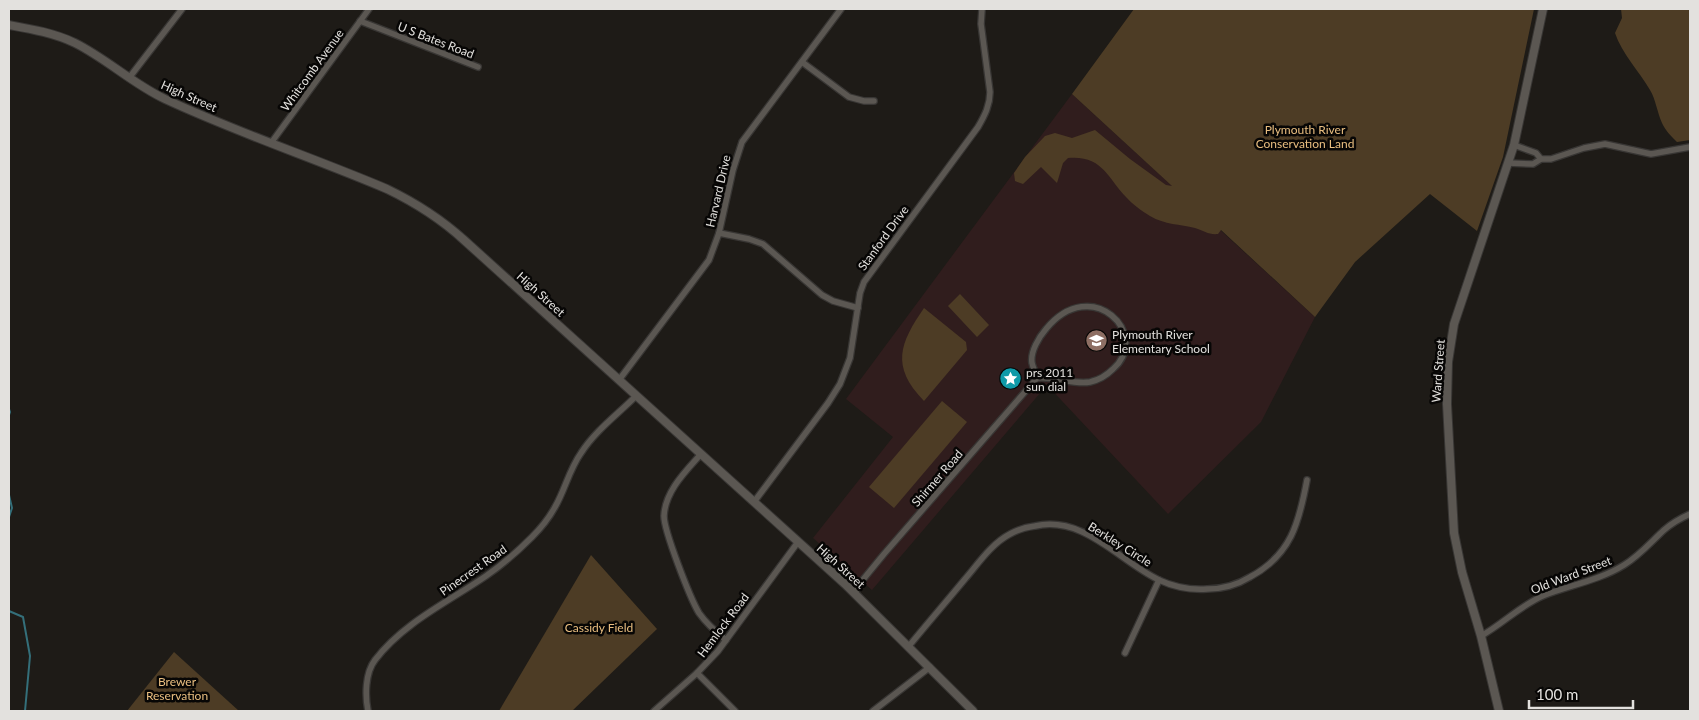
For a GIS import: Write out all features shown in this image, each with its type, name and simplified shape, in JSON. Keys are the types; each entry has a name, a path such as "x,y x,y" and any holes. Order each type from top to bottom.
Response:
{"main road":[{"name":"Ward Street","path":"1499,711 1481,636 1462,572 1454,533 1446,395 1448,362 1454,324 1514,145 1543,9"},
{"name":"High Street","path":"9,25 63,38 91,52 129,78 176,104 387,189 408,199 428,212 464,240 855,594 973,711"}],"street":[{"path":"129,78 182,9"},
{"name":"Whitcomb Avenue","path":"270,143 369,9"},
{"name":"Harvard Drive","path":"619,380 699,274 711,255 719,233 739,147 745,136 841,9"},
{"name":"Stanford Drive","path":"754,502 840,384 850,358 864,282 978,127 985,114 990,103 990,92 982,9"},
{"name":"U S Bates Road","path":"360,21 478,67"},
{"path":"802,62 848,97 856,100 874,101"},
{"path":"1508,163 1534,164 1541,159 1551,159 1584,148 1605,144 1651,154 1690,147"},
{"path":"1514,145 1536,154 1541,159"},
{"path":"719,233 750,239 763,244 822,296 858,308"},
{"path":"1084,306 1101,309 1114,318 1121,327 1126,341 1126,349 1117,366 1107,374 1097,380 1088,382 1048,377 1038,378 1032,363 1035,346 1050,324 1069,310 1084,306"},
{"name":"Shirmer Road","path":"855,594 861,582 884,554 1038,378"},
{"name":"Pinecrest Road","path":"368,711 367,681 373,663 382,650 412,624 488,575 534,536 556,506 581,452 636,396"},
{"path":"701,454 676,483 671,492 664,516 684,577 700,614 715,632 726,640"},
{"name":"Berkley Circle","path":"909,646 990,549 1010,534 1036,525 1062,525 1076,529 1091,536 1159,580 1184,588 1216,589 1232,586 1257,573 1275,559 1290,538 1301,513 1307,480"},
{"name":"Old Ward Street","path":"1481,636 1499,626 1528,603 1623,566 1664,530 1690,514"},
{"name":"Hemlock Road","path":"654,711 697,673 726,640 798,542"},
{"path":"1125,653 1159,580"},
{"path":"873,711 930,667"},
{"path":"697,673 735,711"}],"shaded area":[{"name":"Plymouth River Elementary School","path":"1072,94 1315,317 1261,422 1168,514 1047,385 872,590 813,538 893,437 846,399"}],"green space":[{"name":"Plymouth River Conservation Land","path":"1134,9 1534,9 1503,157 1477,231 1430,194 1355,262 1315,317 1221,230 1218,234 1206,233 1195,228 1161,221 1150,216 1128,200 1103,169 1089,160 1068,158 1063,163 1057,183 1041,167 1023,184 1015,181 1014,173 1025,157 1045,136 1055,133 1072,138 1095,130 1130,159 1166,185 1172,186 1072,94"},
{"path":"1621,9 1690,9 1690,140 1677,142 1666,131 1650,90 1618,41 1615,33 1622,18"},
{"path":"960,294 989,325 977,337 948,306"},
{"path":"924,308 966,342 967,350 924,401 906,377 902,354 909,332"},
{"path":"942,401 967,422 894,508 869,487"},
{"name":"Cassidy Field","path":"591,555 657,629 572,711 499,711"},
{"name":"Brewer Reservation","path":"174,652 239,711 127,711"}],"waterway":[{"path":"9,409 9,415"},
{"path":"9,495 12,508 9,517"},
{"path":"9,611 23,617 30,656 25,711"}],"place":[{"name":"Plymouth River Elementary School","path":"1096,341"},
{"name":"prs 2011 sun dial","path":"1010,379"}]}
